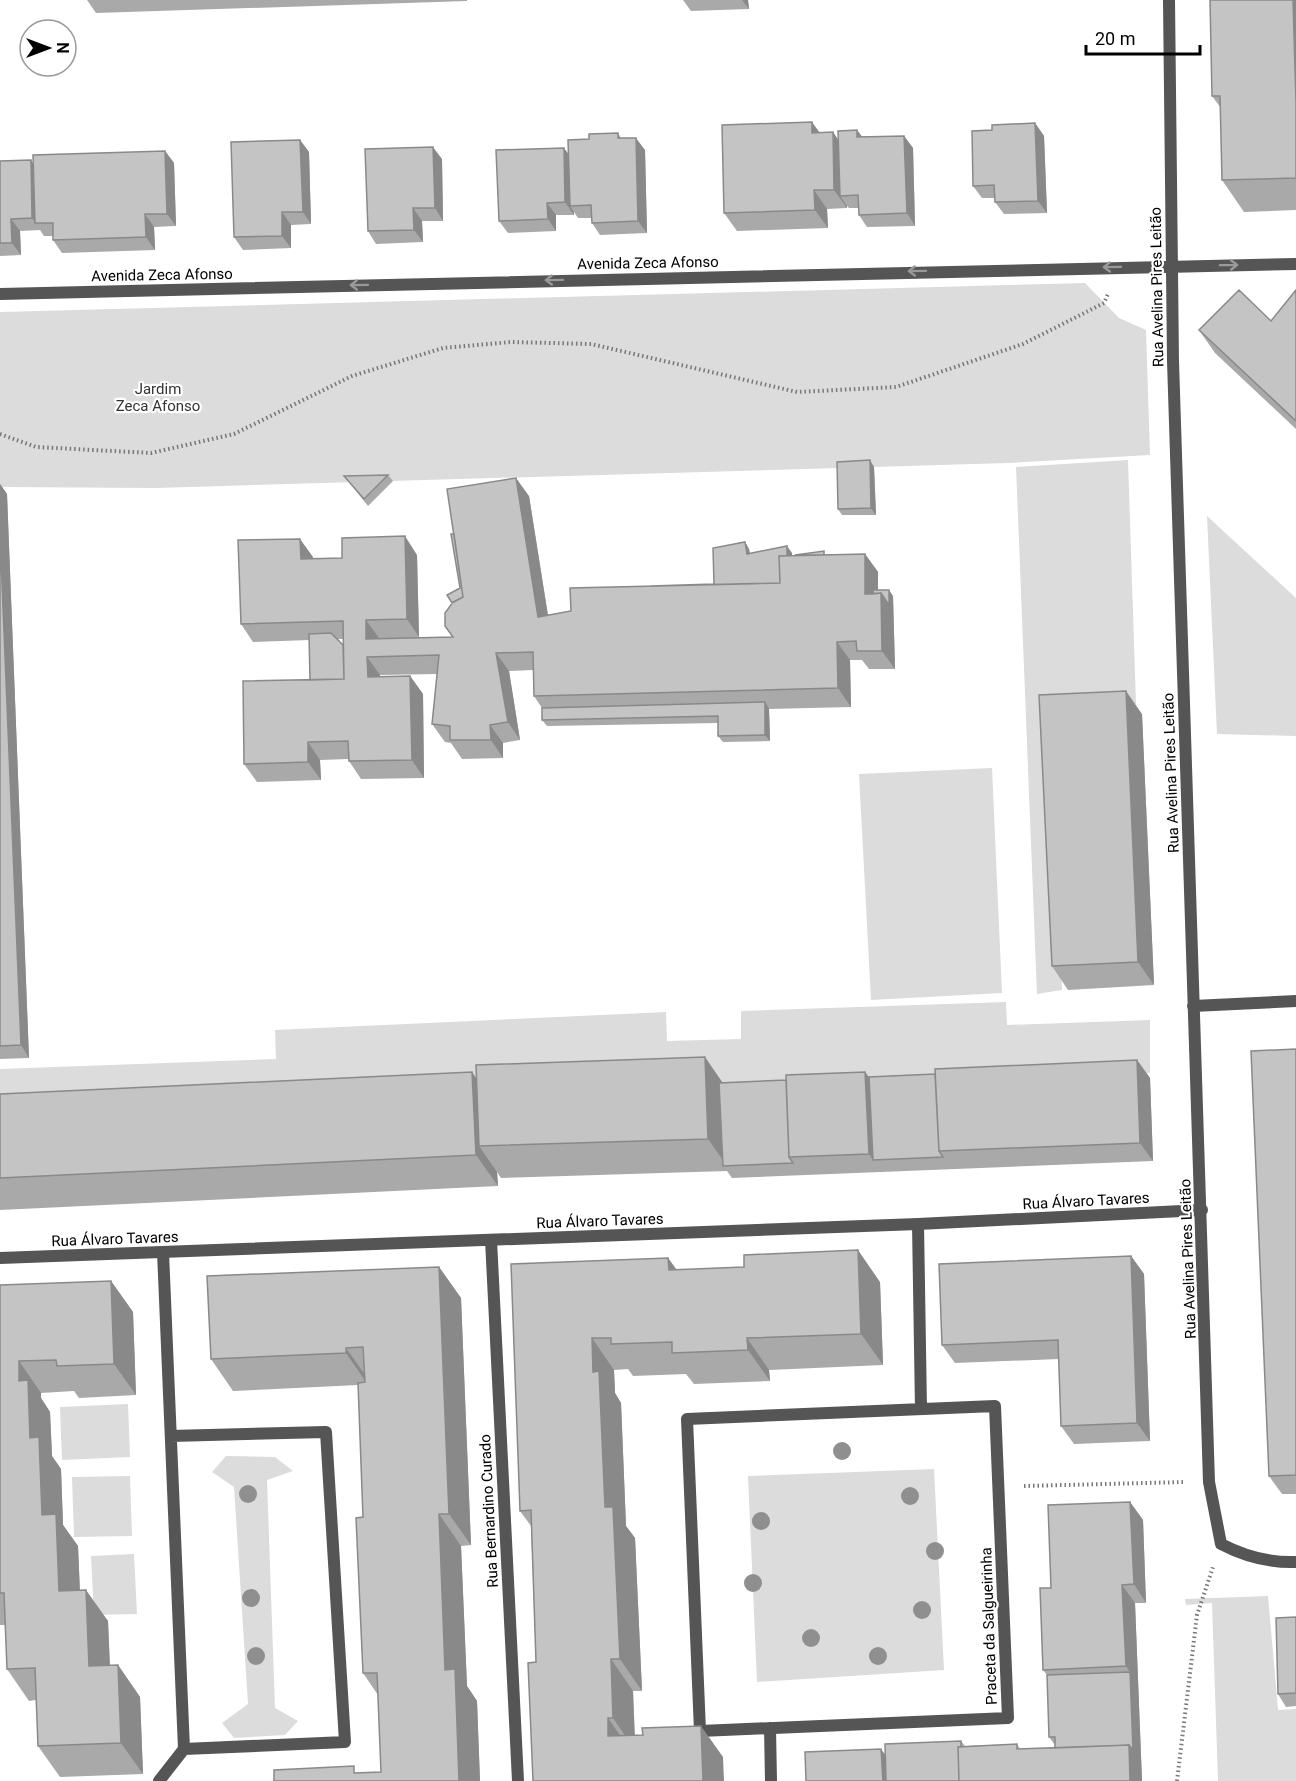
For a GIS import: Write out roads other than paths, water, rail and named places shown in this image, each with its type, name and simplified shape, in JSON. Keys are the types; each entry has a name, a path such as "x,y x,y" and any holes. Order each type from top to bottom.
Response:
{"street":[{"name":"Rua Avelina Pires Leitão","path":"1169,0 1170,266 1209,1482 1221,1544 1240,1554 1281,1563 1296,1562"},
{"name":"Avenida Zeca Afonso","path":"0,294 1296,264"},
{"path":"1193,1006 1296,1001"},
{"name":"Rua Álvaro Tavares","path":"0,1258 918,1224 1202,1210"},
{"path":"918,1224 921,1408"},
{"name":"Rua Bernardino Curado","path":"491,1240 518,1781"},
{"path":"159,1781 184,1749 162,1252"},
{"name":"Praceta da Salgueirinha","path":"995,1406 1008,1718 700,1731 687,1419 921,1408 995,1406"},
{"path":"171,1436 326,1432 345,1742 184,1749"},
{"path":"770,1728 771,1781"}],"park label":[{"name":"Jardim Zeca Afonso","path":"158,398"}]}
